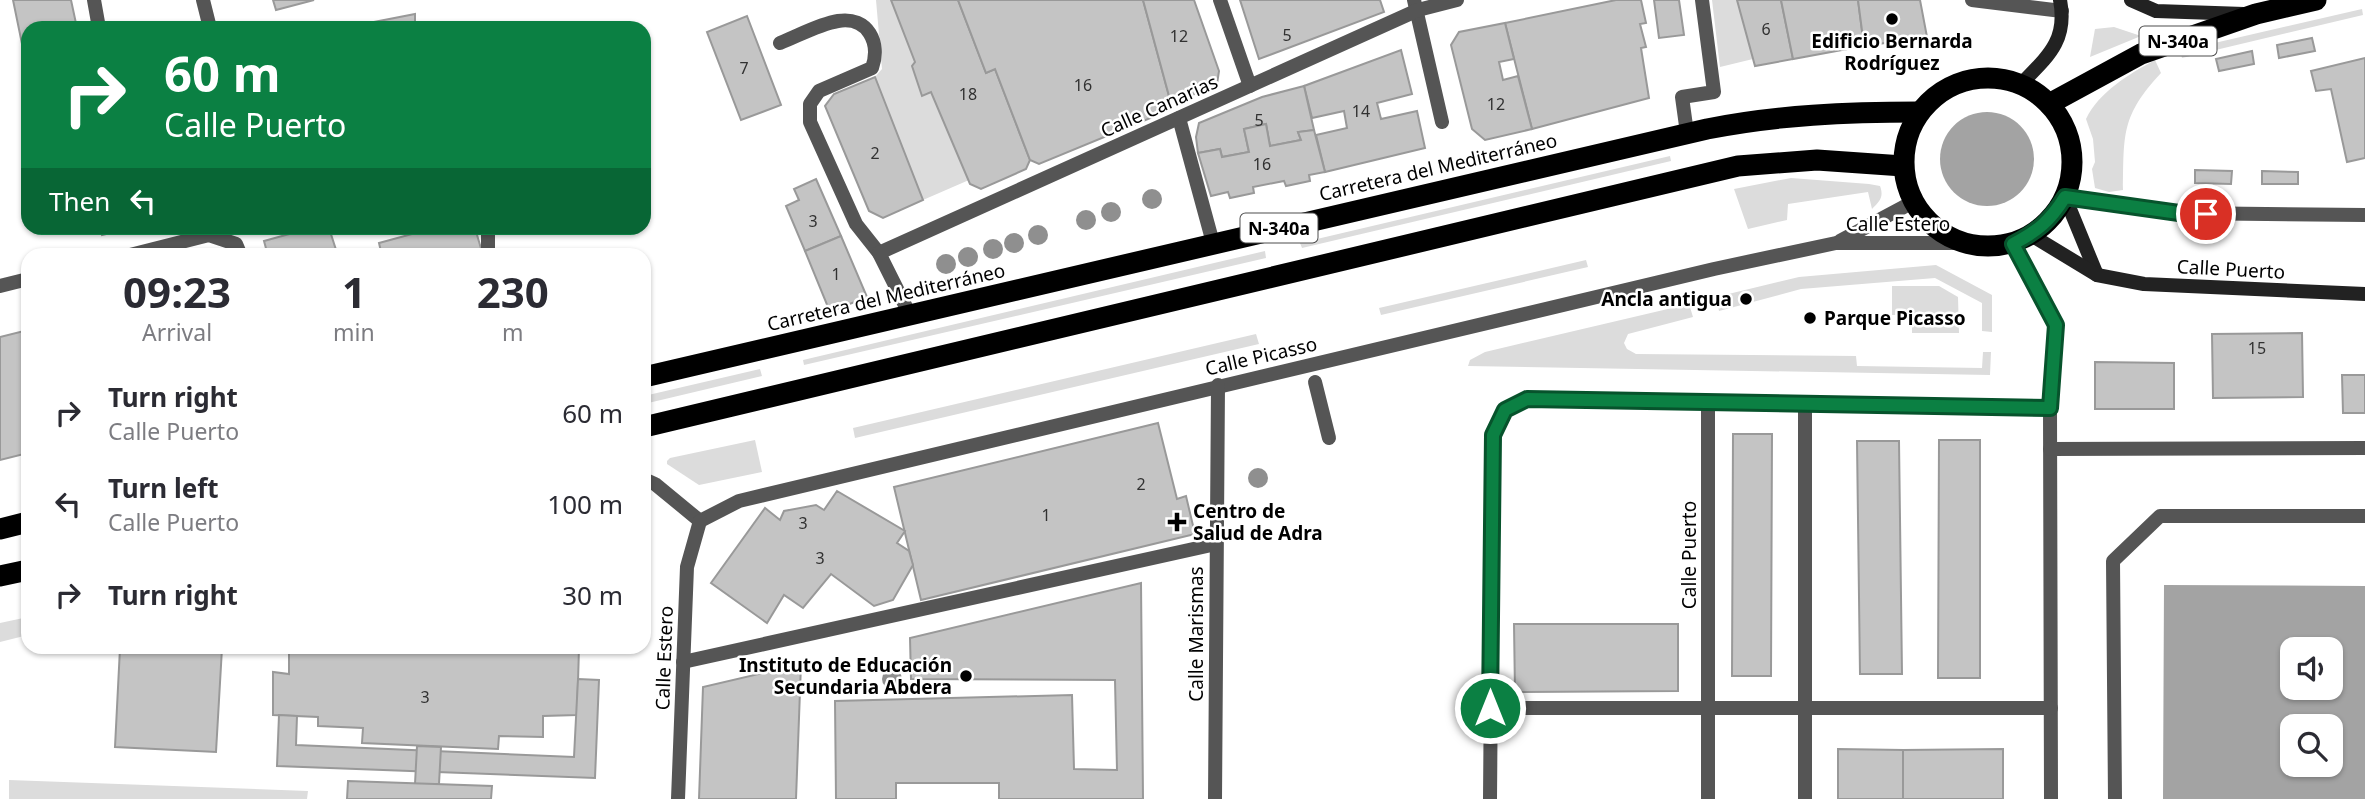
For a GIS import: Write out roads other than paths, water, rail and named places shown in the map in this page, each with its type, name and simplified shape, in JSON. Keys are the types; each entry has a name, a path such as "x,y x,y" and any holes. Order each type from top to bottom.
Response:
{"highway":[{"name":"N-340a","path":"2049,103 2141,54 2256,14 2316,0"},
{"path":"1995,78 2021,84 2049,103 2063,124 2071,148 2072,173 2065,197 2051,219 2022,240 1985,248 1945,236 1930,224 1913,202 1906,185 1903,166 1909,132 1919,112 1931,99 1945,89 1969,80 1995,78"},
{"name":"Carretera del Mediterráneo","path":"651,375 1743,121 1838,112 1919,112"},
{"name":"N-340a","path":"651,424 1738,166 1818,160 1903,166"},
{"path":"0,529 21,524"},
{"path":"0,576 21,571"}],"street":[{"path":"94,0 98,21"},
{"path":"203,0 208,21"},
{"path":"1220,0 1250,86"},
{"name":"Calle Canarias","path":"879,253 1250,86 1416,5 1457,0"},
{"path":"1687,133 1682,97 1714,92 1702,0"},
{"path":"1972,0 2061,5 2063,28 2049,54 2021,84"},
{"path":"2131,0 2156,11 2256,14"},
{"path":"1416,5 1443,122"},
{"path":"780,43 840,20 861,24 872,35 877,54 872,68 819,90 810,104 810,122 856,224 879,253 910,315"},
{"path":"1179,118 1213,243"},
{"path":"2065,197 2179,213 2365,215"},
{"path":"2065,197 2097,275"},
{"name":"Calle Estero","path":"1836,243 1913,202"},
{"path":"158,248 209,235 235,248"},
{"path":"2022,240 2056,325 2050,408 2051,799"},
{"name":"Calle Puerto","path":"2022,240 2097,275 2144,284 2365,294"},
{"name":"Calle Estero","path":"1836,243 1963,243"},
{"name":"Calle Picasso","path":"700,521 739,501 1714,269 1836,243"},
{"path":"0,286 21,281"},
{"path":"1315,382 1329,438"},
{"name":"Calle Marismas","path":"1215,799 1218,386"},
{"path":"1490,799 1493,435 1505,410 1527,399 2050,408"},
{"name":"Calle Puerto","path":"1708,402 1708,799"},
{"path":"1805,404 1805,799"},
{"path":"2050,449 2365,448"},
{"path":"651,482 700,521"},
{"path":"2115,799 2113,561 2160,516 2365,516"},
{"name":"Calle Estero","path":"678,799 687,567 700,521"},
{"path":"683,662 1216,544"},
{"path":"1490,708 2050,708"}],"place":[{"name":"Edificio Bernarda Rodríguez","path":"1892,19"},
{"name":"Ancla antigua","path":"1746,299"},
{"name":"Parque Picasso","path":"1810,318"},
{"name":"Centro de Salud de Adra","path":"1177,522"},
{"name":"Instituto de Educación Secundaria Abdera","path":"966,676"}]}
